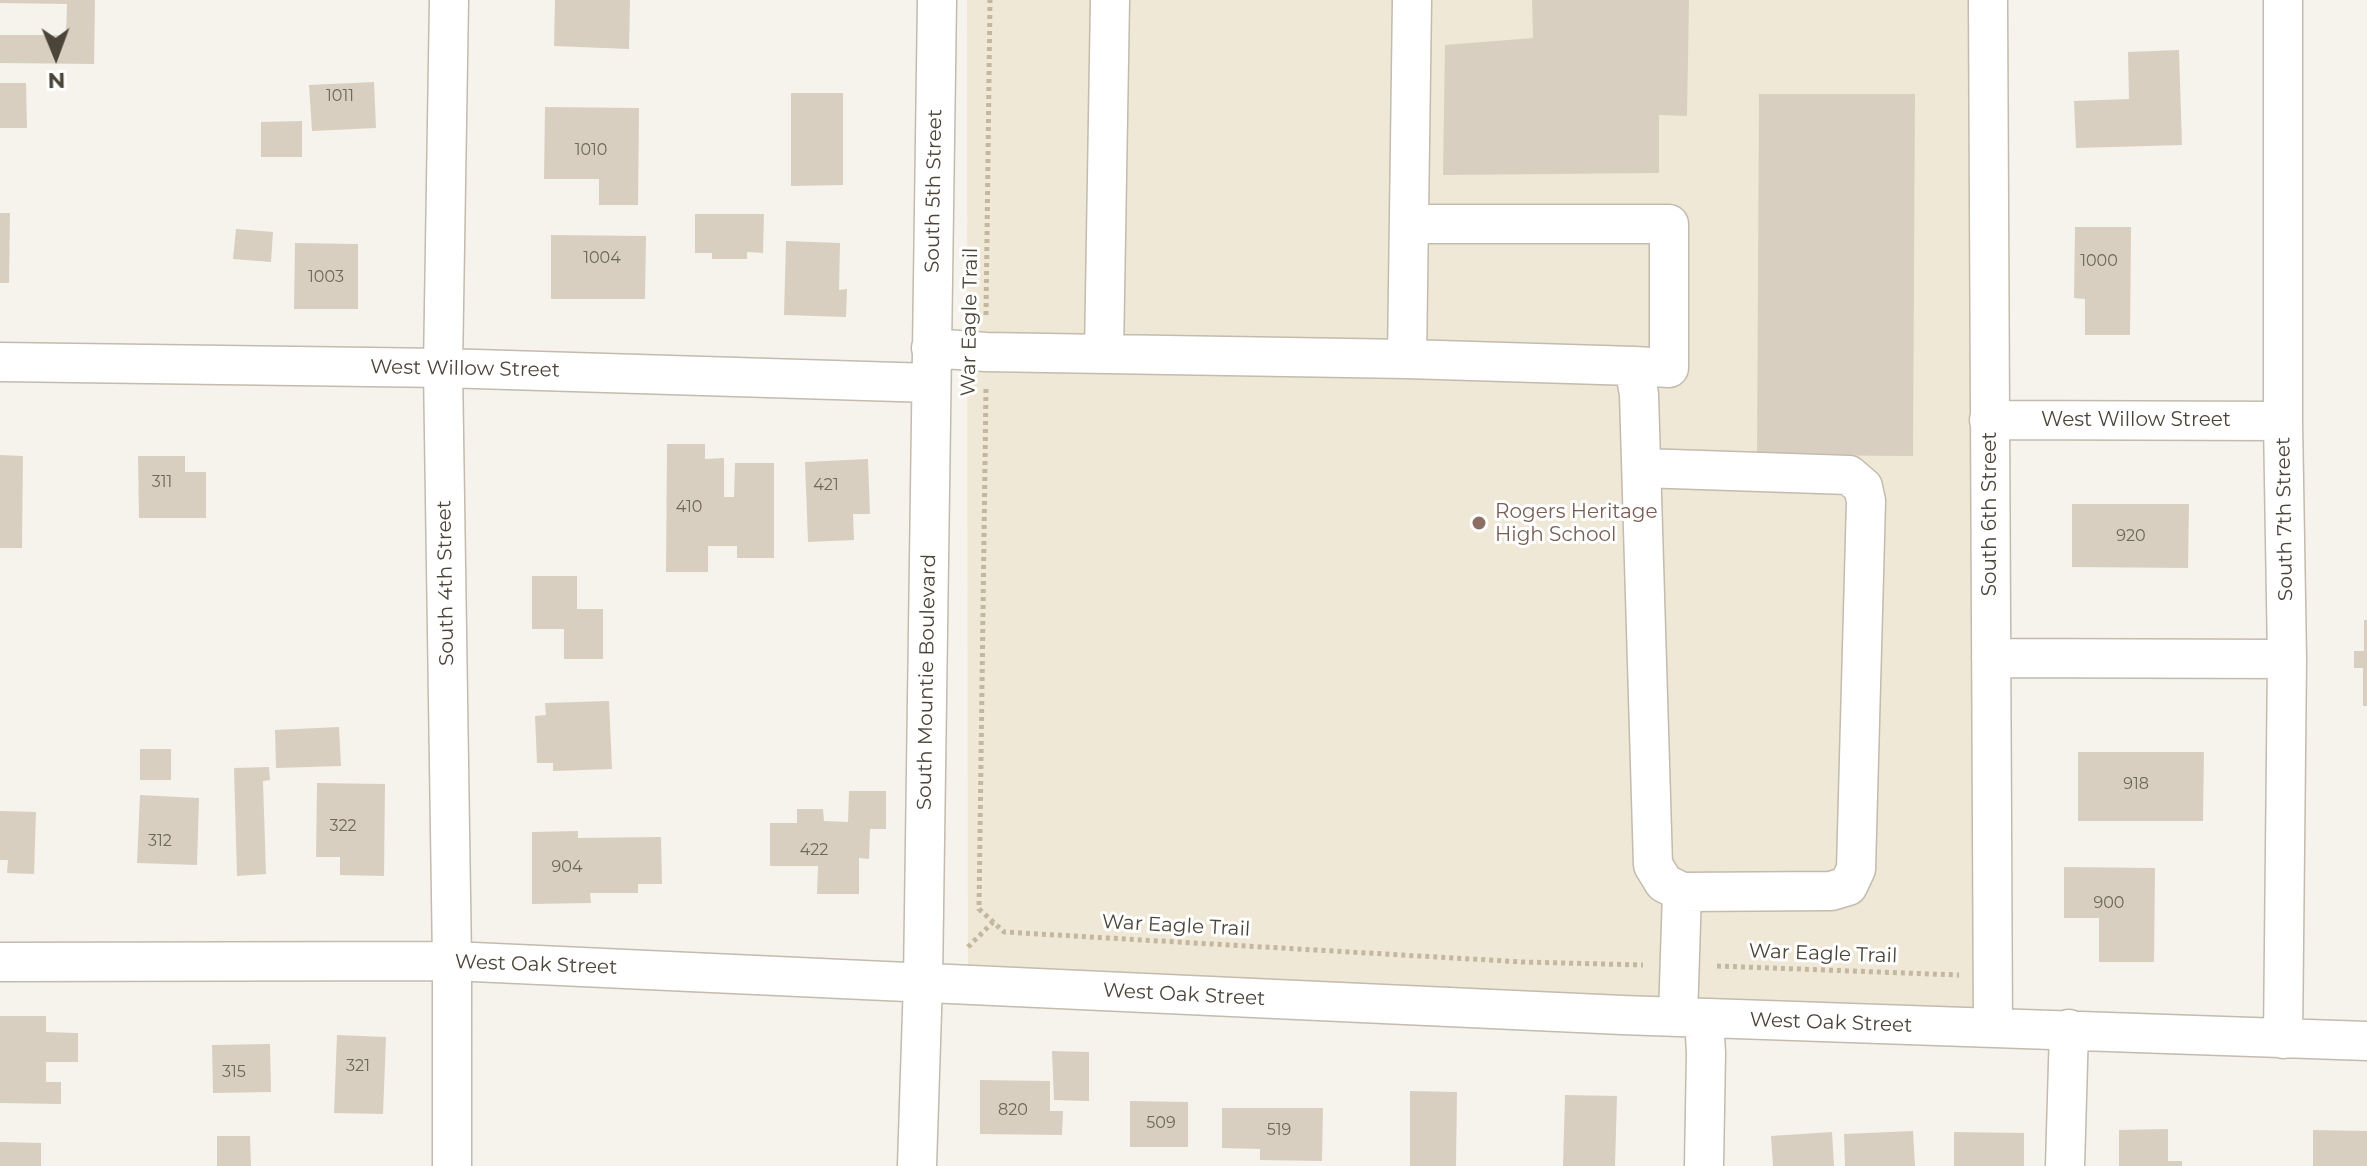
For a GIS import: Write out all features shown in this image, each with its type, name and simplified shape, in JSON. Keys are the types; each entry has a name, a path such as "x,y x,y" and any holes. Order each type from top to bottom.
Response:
{"street":[{"name":"South 4th Street","path":"449,0 443,368 452,1166"},
{"name":"South 5th Street","path":"931,366 937,0"},
{"path":"1104,354 1110,0"},
{"path":"1407,359 1412,0"},
{"name":"South 6th Street","path":"1988,0 1993,1028"},
{"name":"South 7th Street","path":"2283,0 2283,421 2287,659 2283,1039"},
{"name":"West Willow Street","path":"0,362 443,368 931,366 986,352 1407,359 1669,368 1669,224 1409,224"},
{"name":"South Mountie Boulevard","path":"923,981 931,366"},
{"path":"1634,366 1639,394 1642,468 1653,865 1664,883 1682,892 1831,891 1848,886 1856,869 1866,501 1863,487 1849,475 1642,468"},
{"name":"West Willow Street","path":"1989,420 2283,421"},
{"path":"1991,658 2287,659"},
{"path":"1682,892 1680,965 1691,1018 1706,1053 1704,1166"},
{"name":"West Oak Street","path":"0,962 452,961 1691,1018 2367,1041"},
{"path":"917,1166 923,981"},
{"path":"2065,1166 2069,1029"}],"path":[{"name":"War Eagle Trail","path":"990,0 979,909 1004,932 1523,962 1993,976"},
{"path":"968,948 993,922"}],"shaded area":[{"name":"Rogers Heritage High School","path":"967,0 1988,0 1993,1028 968,985"}],"building":[{"path":"0,0 95,0 94,64 0,63 0,35 66,35 67,4 0,3"},
{"path":"555,0 630,0 629,49 554,46"},
{"path":"1532,0 1689,0 1687,116 1659,115 1659,173 1443,175 1445,45 1533,38"},
{"path":"2179,50 2182,145 2076,148 2074,101 2129,99 2128,52"},
{"path":"374,82 376,128 312,131 309,85"},
{"path":"0,83 26,83 27,128 0,128"},
{"path":"791,93 843,93 843,185 791,186"},
{"path":"1759,94 1915,94 1913,456 1757,455"},
{"path":"545,107 639,108 638,205 599,205 599,179 544,179"},
{"path":"302,121 302,157 261,157 261,122"},
{"path":"0,213 10,213 9,283 0,283"},
{"path":"695,214 764,214 763,253 747,252 747,259 712,259 712,253 695,253"},
{"path":"2075,227 2131,227 2130,335 2085,335 2085,299 2074,298"},
{"path":"236,229 273,232 271,262 233,259"},
{"path":"551,235 646,236 645,299 551,299"},
{"path":"786,241 840,243 839,290 847,289 846,317 784,315"},
{"path":"295,243 358,244 358,309 294,309"},
{"path":"667,444 705,444 705,459 724,458 724,497 734,497 735,463 774,463 774,558 737,558 737,546 708,546 708,572 666,572"},
{"path":"0,455 23,456 22,548 0,548"},
{"path":"138,456 185,456 185,472 206,472 206,518 139,518"},
{"path":"868,459 870,514 853,514 854,540 808,542 805,462"},
{"path":"2072,504 2189,504 2188,568 2072,567"},
{"path":"532,576 577,576 577,609 603,609 603,659 564,659 564,629 532,629"},
{"path":"2364,620 2367,620 2367,706 2363,706 2363,668 2354,668 2354,651 2364,651"},
{"path":"609,701 612,769 553,771 553,763 537,763 535,716 546,715 545,703"},
{"path":"339,727 341,766 276,768 275,730"},
{"path":"140,749 171,749 171,780 140,780"},
{"path":"2078,752 2204,752 2203,821 2078,821"},
{"path":"269,767 270,780 263,781 266,874 237,876 234,768"},
{"path":"317,783 385,784 384,876 340,875 340,857 316,857"},
{"path":"849,791 886,791 886,829 870,829 869,859 859,858 859,894 817,894 818,866 770,866 770,823 797,823 797,809 823,809 824,821 848,822"},
{"path":"140,795 199,798 197,865 137,863"},
{"path":"0,811 36,812 34,874 7,873 8,860 0,860"},
{"path":"578,831 578,838 661,837 662,884 638,884 638,893 590,893 591,903 532,904 532,832"},
{"path":"2064,867 2155,868 2154,962 2099,962 2099,918 2064,918"},
{"path":"0,1016 46,1016 46,1032 78,1033 78,1062 46,1062 46,1082 61,1082 61,1104 0,1103"},
{"path":"337,1035 386,1037 383,1114 334,1113"},
{"path":"270,1044 271,1092 213,1093 212,1045"},
{"path":"1052,1051 1089,1052 1089,1101 1054,1100"},
{"path":"980,1080 1050,1081 1050,1111 1063,1111 1062,1135 980,1134"},
{"path":"1410,1091 1457,1092 1456,1166 1410,1166"},
{"path":"1565,1095 1617,1096 1615,1166 1563,1166"},
{"path":"1130,1101 1188,1102 1188,1147 1130,1147"},
{"path":"1222,1108 1323,1108 1322,1161 1260,1160 1260,1149 1222,1148"},
{"path":"2168,1129 2168,1161 2182,1161 2182,1166 2119,1166 2119,1130"},
{"path":"2313,1130 2367,1131 2367,1166 2313,1166"},
{"path":"1913,1131 1915,1166 1845,1166 1844,1134"},
{"path":"1832,1132 1834,1166 1773,1166 1771,1136"},
{"path":"1954,1132 2024,1133 2024,1166 1954,1166"},
{"path":"217,1136 250,1136 251,1166 217,1166"},
{"path":"0,1142 41,1143 41,1166 0,1166"}],"place":[{"name":"Rogers Heritage High School","path":"1479,523"}]}
